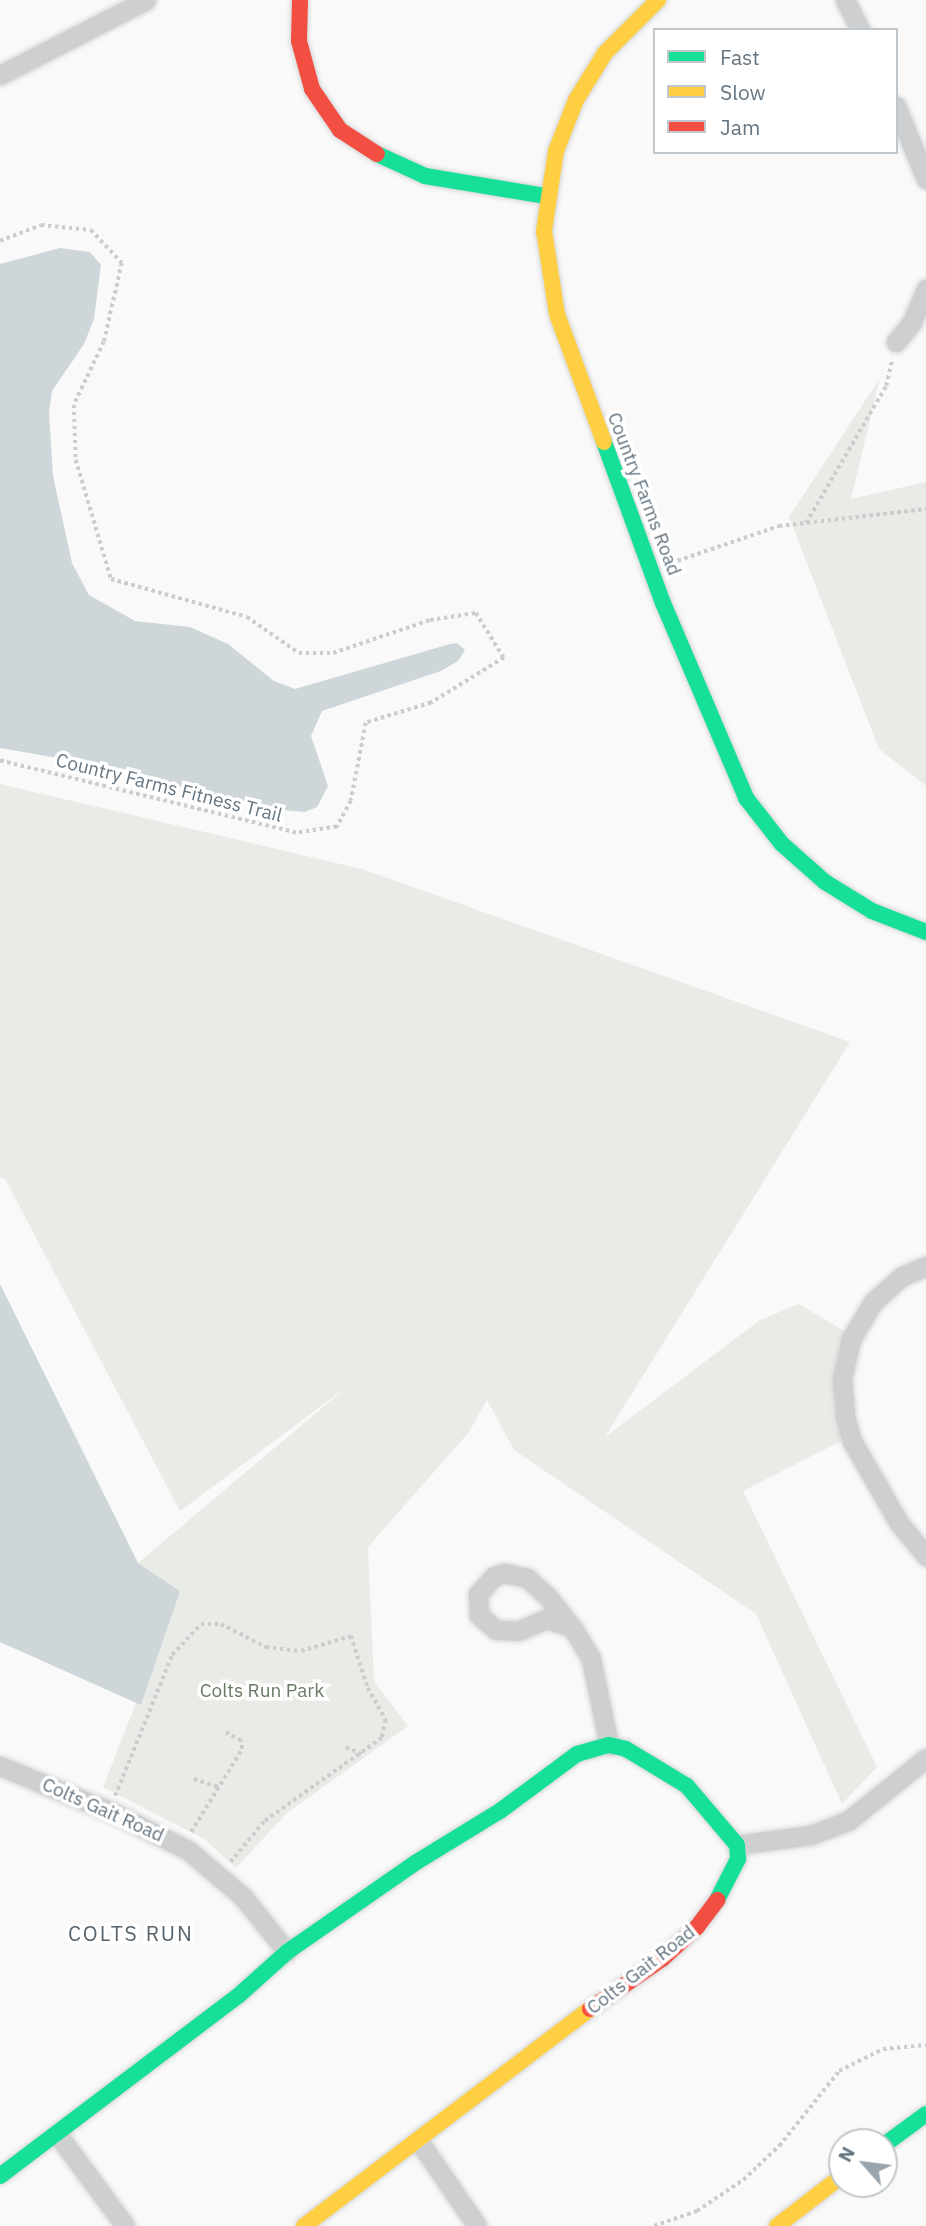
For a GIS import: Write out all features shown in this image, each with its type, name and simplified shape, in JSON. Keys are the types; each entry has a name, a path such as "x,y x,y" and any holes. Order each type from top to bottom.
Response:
{"street":[{"path":"0,75 146,0"},
{"path":"300,0 299,41 312,89 340,130 358,145 425,176 547,196"},
{"name":"Country Farms Road","path":"658,0 605,53 576,100 556,151 547,196 545,259 565,342 732,773 762,822 802,864 872,911 926,932"},
{"path":"845,0 859,28"},
{"path":"898,111 926,180"},
{"path":"896,342 912,323 926,289"},
{"path":"926,1266 902,1276 873,1302 851,1339 842,1379 845,1417 852,1441 899,1523 926,1556"},
{"path":"572,1627 546,1619 518,1631 496,1630 479,1615 478,1594 494,1576 527,1578 572,1627 597,1676 609,1745"},
{"path":"0,2176 58,2135 238,1996 287,1952 415,1863 509,1804 585,1749 609,1745 640,1755 673,1774 699,1798 737,1845 811,1835 839,1825 926,1758"},
{"name":"Colts Gait Road","path":"0,1766 109,1811 183,1846 220,1875 287,1952"},
{"name":"Colts Gait Road","path":"304,2226 530,2051 681,1943 726,1889 737,1868 737,1845"},
{"path":"898,2135 926,2114"},
{"path":"58,2135 125,2226"},
{"path":"418,2140 477,2226"},
{"path":"777,2226 828,2187"}],"path":[{"name":"Country Farms Fitness Trail","path":"0,241 41,225 90,230 122,263 104,342 74,405 76,460 111,579 247,617 299,653 333,653 430,620 476,613 504,658 431,703 366,723 351,801 337,827 296,833 0,761"},
{"path":"806,523 886,386 896,342"},
{"path":"669,564 779,526 926,509"},
{"path":"109,1811 172,1654 201,1623 211,1621 266,1647 301,1651 351,1636 359,1650 368,1688 387,1728 383,1738 264,1822 220,1875"},
{"path":"183,1846 242,1749 241,1741 225,1732"},
{"path":"346,1747 361,1754"},
{"path":"194,1779 219,1787"},
{"path":"654,2226 697,2211 743,2180 779,2146 839,2071 883,2049 926,2045"}],"green space":[{"path":"880,378 851,499 926,482 926,786 879,749 789,517"},
{"name":"Colts Run Park","path":"0,784 362,869 850,1042 605,1437 760,1320 799,1304 854,1337 849,1437 743,1491 877,1767 842,1804 756,1614 514,1450 487,1400 469,1432 368,1547 374,1681 408,1726 287,1813 236,1868 204,1839 103,1787 180,1591 138,1563 348,1386 180,1511 5,1179 0,1177"}],"shaded area":[{"path":"60,248 90,252 101,265 94,319 84,344 52,391 49,412 53,476 72,563 89,595 135,621 190,627 228,644 274,681 295,689 450,644 457,643 465,650 458,661 441,671 322,711 311,736 328,786 317,807 305,812 260,808 69,760 0,748 0,264"},
{"path":"0,1284 138,1563 180,1591 141,1705 0,1642"}],"traffic: fast":[{"path":"377,154 425,176 546,196"},
{"path":"604,442 663,603 746,798 782,844 825,882 872,911 926,932"},
{"path":"0,2176 238,1996 287,1952 415,1863 500,1811 577,1754 609,1745 626,1749 687,1786 737,1845 738,1859 717,1900"},
{"path":"898,2135 926,2114"}],"traffic: slow":[{"path":"604,442 557,314 544,231 556,151 576,100 605,53 658,0"},
{"path":"304,2226 590,2009"},
{"path":"777,2226 828,2187"}],"traffic: jam":[{"path":"300,0 299,41 312,89 340,130 377,154"},
{"path":"590,2009 662,1959 697,1927 717,1900"}],"district":[{"name":"COLTS RUN","path":"131,1933"}]}
